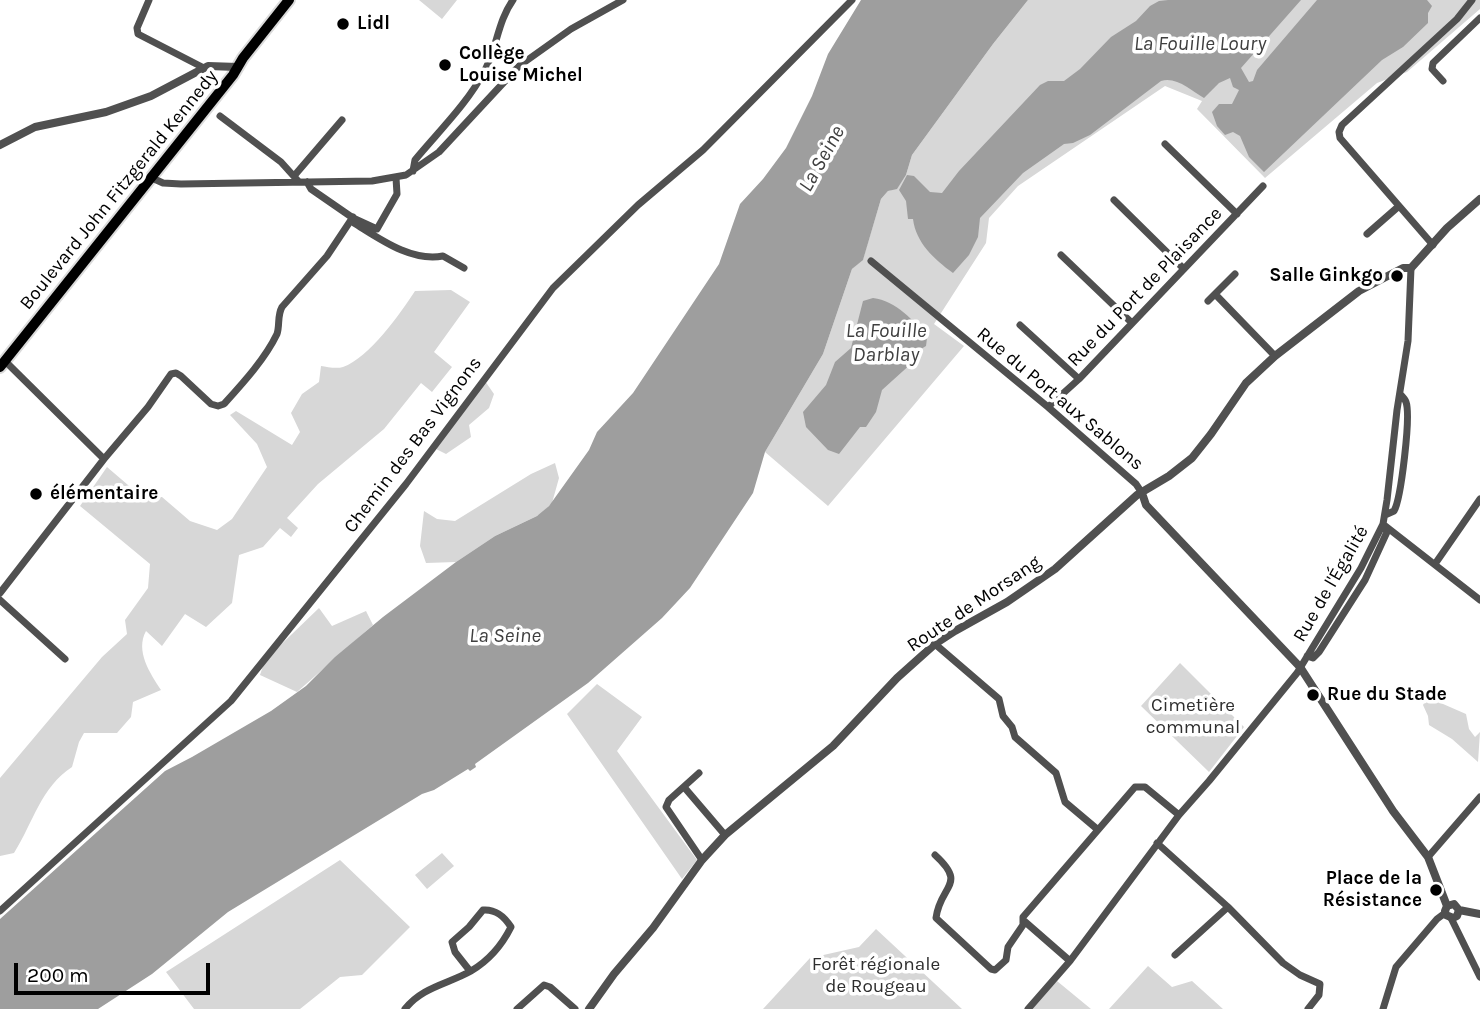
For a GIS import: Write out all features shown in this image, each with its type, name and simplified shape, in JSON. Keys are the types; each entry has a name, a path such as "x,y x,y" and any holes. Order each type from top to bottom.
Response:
{"main road":[{"name":"Boulevard John Fitzgerald Kennedy","path":"2,364 152,178 289,0"},
{"name":"Boulevard John Fitzgerald Kennedy","path":"238,67 247,62 297,0"}],"street":[{"path":"149,0 137,28 138,34 204,68"},
{"path":"413,171 415,160 477,84 491,59 504,14 513,0"},
{"path":"152,178 167,184 396,178 413,171 439,152 519,66 571,29 623,0"},
{"name":"Chemin des Bas Vignons","path":"0,911 231,701 406,484 552,288 638,205 703,150 852,0"},
{"path":"1433,245 1340,138 1339,132 1342,125 1457,19 1472,0"},
{"path":"1443,81 1432,69 1433,63 1480,18"},
{"path":"0,145 35,127 106,111 151,96 204,68 222,65 238,67"},
{"path":"220,116 269,152 320,196 353,218 377,229 397,194 396,178"},
{"path":"300,180 342,120"},
{"path":"1165,144 1237,214"},
{"name":"Rue du Port de Plaisance","path":"1048,407 1079,379 1263,186"},
{"path":"1411,268 1447,228 1480,199"},
{"path":"1114,200 1184,269"},
{"path":"1367,234 1399,206"},
{"path":"353,218 354,223 393,247 431,258 443,256 464,268"},
{"path":"0,593 174,373 181,376 211,404 218,407 223,404 251,372 274,338 282,307 327,256 353,218"},
{"path":"1061,255 1132,323"},
{"name":"Rue du Port aux Sablons","path":"871,261 1048,407 1136,484 1146,505 1300,667 1393,811 1428,857 1448,912"},
{"name":"Route de Morsang","path":"589,1009 702,860 725,835 833,746 897,678 936,644 1045,576 1082,547 1137,495 1192,458 1211,435 1241,389 1275,356 1359,291 1403,268 1411,268"},
{"name":"Rue de l'Égalité","path":"1300,667 1361,568 1383,524 1406,360 1411,268"},
{"path":"1235,274 1212,297 1275,356"},
{"path":"1020,325 1079,379"},
{"path":"2,364 104,459"},
{"path":"1435,565 1480,499"},
{"path":"1383,524 1480,600"},
{"path":"0,600 65,659"},
{"path":"936,644 999,699 1003,716 1012,727 1015,737 1056,773 1065,802 1097,829"},
{"path":"1028,1009 1070,961 1157,843 1300,667"},
{"path":"699,773 669,800 666,809 702,860"},
{"path":"935,855 948,867 952,878 936,918 991,969 996,970 1004,964 1008,947 1023,925 1023,917 1129,791 1140,786 1149,789 1179,815"},
{"path":"684,787 725,835"},
{"path":"1428,857 1480,797"},
{"path":"1157,843 1228,907 1283,963 1320,984 1319,995 1308,1009"},
{"path":"1382,1009 1396,967 1437,919 1454,904 1459,910 1480,914"},
{"path":"1175,955 1228,907"},
{"path":"405,1009 415,998 428,990 470,971 498,948 510,927 506,919 489,909 483,909 470,927 452,942 455,952 470,971"},
{"path":"1448,912 1480,977"},
{"path":"1023,920 1070,961"},
{"path":"517,1009 544,985 575,1009"}],"green space":[{"path":"419,0 457,0 442,19"},
{"path":"1028,0 1480,0 1480,9 1407,72 1377,83 1265,178 1197,109 1202,101 1165,86 1018,186 989,218 986,243 934,324 964,346 828,506 765,452 823,354 852,269 863,259 881,199 888,191 897,188 906,175 912,155"},
{"path":"451,290 470,302 434,352 452,367 432,392 421,383 384,429 318,484 287,518 298,528 291,537 280,528 263,547 239,555 232,603 206,627 185,614 162,646 146,631 143,654 161,690 133,702 131,717 117,733 84,733 72,767 61,775 45,795 14,853 0,856 0,778 102,657 127,634 125,620 148,588 150,564 80,506 107,467 142,497 162,497 190,521 217,530 232,519 267,467 257,444 230,415 236,411 292,445 300,432 291,413 302,394 319,382 321,366 343,367 363,355 383,334 415,291"},
{"path":"485,381 494,394 489,408 469,425 471,437 446,454 436,449"},
{"path":"555,463 559,478 552,503 541,514 495,536 456,562 426,563 420,546 424,511 437,519 455,521 531,474"},
{"path":"319,608 332,626 366,611 373,625 297,692 260,675 265,660"},
{"name":"Cimetière communal","path":"1180,663 1244,727 1209,772 1141,706"},
{"path":"597,684 642,717 617,751 697,860 682,879 567,714"},
{"path":"1427,697 1466,714 1469,729 1475,737 1480,732 1478,762 1452,739 1429,725 1423,705"},
{"path":"442,853 454,866 427,889 415,875"},
{"path":"340,860 410,927 362,975 340,977 300,1009 194,1009 166,972"},
{"name":"Forêt régionale de Rougeau","path":"876,929 962,1009 763,1009 810,958 859,947"},
{"path":"1148,966 1172,987 1192,981 1223,1009 1109,1009"},
{"path":"1057,981 1091,1009 1029,1009"}],"water":[{"name":"La Seine","path":"861,0 1028,0 912,155 906,175 897,189 888,191 881,199 863,260 852,269 823,354 765,452 753,493 690,588 662,618 588,683 475,764 476,767 422,794 228,912 152,974 98,1009 0,1009 0,919 165,771 271,711 306,686 335,657 383,617 456,562 495,536 537,516 549,506 589,450 597,432 633,393 719,264 740,204 786,148 812,96 828,54"},
{"name":"La Fouille Loury","path":"1168,0 1301,0 1241,68 1249,82 1253,81 1257,70 1317,0 1427,0 1432,6 1428,13 1428,23 1403,47 1382,60 1264,172 1249,157 1240,136 1233,132 1225,135 1217,126 1212,112 1219,104 1232,104 1239,90 1233,87 1230,78 1219,83 1204,98 1178,82 1161,81 1090,135 1064,144 1023,173 980,218 978,237 969,255 953,273 922,243 913,219 908,219 906,201 899,190 907,175 914,176 930,192 942,193 959,171 1040,85 1048,81 1064,81 1080,69 1111,37 1136,21 1150,6"},
{"name":"La Fouille Darblay","path":"873,298 897,307 910,318 927,338 926,346 913,362 882,390 876,412 866,427 860,427 839,454 828,450 806,427 803,412 826,385 835,362 851,348 863,301"}],"place":[{"name":"Lidl","path":"343,24"},
{"name":"Collège Louise Michel","path":"445,65"},
{"name":"Salle Ginkgo","path":"1397,276"},
{"name":"élémentaire","path":"36,494"},
{"name":"Rue du Stade","path":"1313,695"},
{"name":"Place de la Résistance","path":"1436,890"}]}
